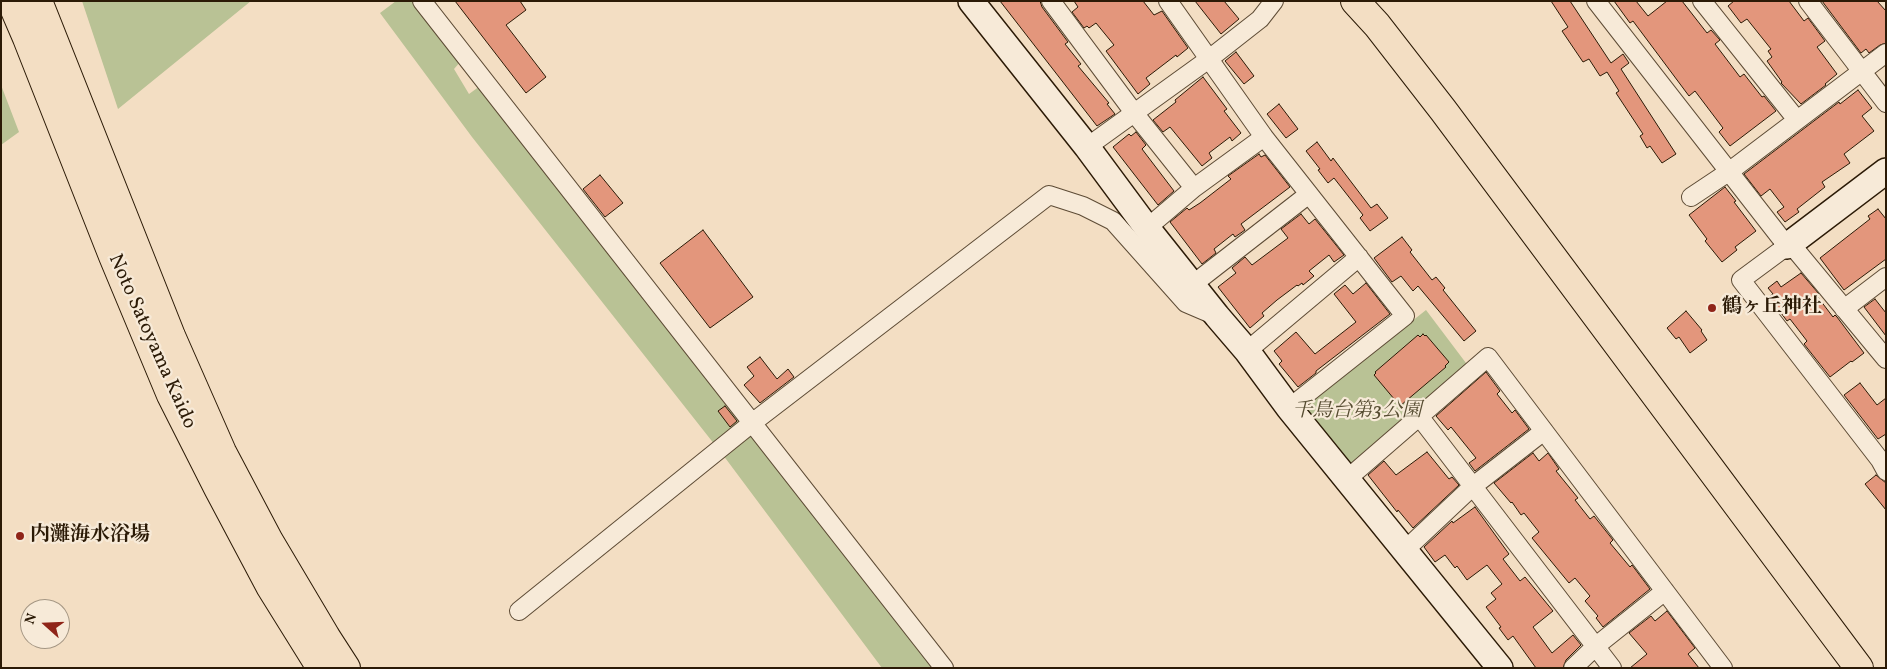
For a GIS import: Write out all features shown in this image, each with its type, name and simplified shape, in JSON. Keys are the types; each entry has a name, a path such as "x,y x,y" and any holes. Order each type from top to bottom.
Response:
{"highway":[{"name":"Noto Satoyama Kaido","path":"11,1 113,256 171,394 270,586 321,668"},
{"name":"Noto Satoyama Kaido","path":"38,1 167,327 222,452 274,549 346,668"},
{"path":"1355,1 1377,25 1443,110 1859,668"}],"street":[{"path":"422,1 944,668"},
{"path":"971,1 1088,148 1147,228 1247,351 1346,480 1500,668"},
{"path":"1051,1 1135,114 1194,188"},
{"path":"1168,1 1264,137 1405,316 1289,408"},
{"path":"1088,148 1260,19 1274,1"},
{"path":"1596,1 1788,244 1886,359"},
{"path":"1702,1 1797,120"},
{"path":"1808,1 1886,103"},
{"path":"1691,197 1730,171 1886,52"},
{"path":"1147,228 1194,188 1264,137"},
{"path":"1884,462 1742,280 1886,171"},
{"path":"1192,285 1309,194"},
{"path":"519,611 752,423 1049,195 1083,206 1113,221 1186,303 1217,316"},
{"path":"1247,351 1359,257"},
{"path":"1844,309 1886,277"},
{"path":"1346,480 1488,357 1723,668"},
{"path":"1419,416 1612,668"},
{"path":"1404,551 1472,487 1544,431"},
{"path":"1573,668 1596,646 1665,591"}],"green space":[{"path":"82,1 251,1 118,109"},
{"path":"396,1 414,1 461,61 454,69 469,94 480,86 938,668 882,668 726,459 472,137 380,13"},
{"path":"1,85 19,132 1,145"},
{"name":"千鳥台第3公園","path":"1426,310 1469,367 1351,465 1304,407"}],"building":[{"path":"455,1 520,1 526,10 506,25 546,77 526,93"},
{"path":"1000,1 1040,1 1042,7 1068,42 1065,44 1081,64 1078,66 1109,103 1107,104 1115,114 1097,126"},
{"path":"1074,1 1143,1 1154,15 1162,11 1188,48 1146,78 1150,84 1138,94 1106,51 1114,45 1096,23 1089,28 1087,26 1084,28 1072,12 1078,7"},
{"path":"1195,1 1224,1 1239,19 1221,34"},
{"path":"1551,1 1570,1 1611,63 1623,54 1629,63 1621,69 1676,154 1662,163 1650,146 1647,148 1640,136 1643,134 1616,93 1619,91 1607,72 1600,76 1589,59 1583,62 1562,31 1568,27"},
{"path":"1614,1 1636,1 1648,16 1667,1 1682,1 1707,33 1711,30 1720,40 1715,44 1740,77 1744,74 1776,111 1730,146 1719,132 1723,128 1695,91 1689,96 1633,21 1630,23"},
{"path":"1734,1 1789,1 1804,21 1808,18 1825,41 1817,47 1837,74 1801,104 1781,83 1767,61 1772,57 1768,51 1771,49 1747,19 1741,23 1728,6"},
{"path":"1822,1 1877,1 1886,11 1886,43 1869,53 1866,49 1861,53"},
{"path":"1236,52 1254,76 1244,84 1225,61"},
{"path":"1203,77 1227,109 1224,111 1241,133 1232,141 1230,137 1209,153 1212,158 1202,166 1170,127 1163,132 1153,120"},
{"path":"1858,90 1872,108 1862,116 1874,131 1844,154 1850,163 1822,182 1825,187 1797,209 1799,212 1785,222 1777,212 1784,207 1770,189 1761,196 1744,174 1839,102 1840,104"},
{"path":"1279,104 1298,129 1286,138 1267,114"},
{"path":"1136,132 1146,145 1142,149 1174,191 1158,205 1113,147 1129,134 1131,136"},
{"path":"1317,142 1331,161 1333,158 1371,208 1377,204 1388,218 1370,231 1360,218 1363,215 1334,178 1328,183 1306,151"},
{"path":"1259,154 1261,157 1265,155 1290,187 1241,224 1245,230 1235,237 1233,234 1214,249 1216,253 1202,264 1170,222 1187,208 1189,210 1200,203 1231,179 1228,176"},
{"path":"600,175 623,203 605,217 583,189"},
{"path":"1725,187 1756,231 1735,247 1737,250 1722,262 1705,241 1707,239 1689,215"},
{"path":"1878,209 1886,219 1886,259 1844,290 1820,258 1870,219 1868,216"},
{"path":"1301,214 1309,224 1315,219 1344,255 1334,262 1329,255 1309,271 1314,276 1303,285 1302,283 1297,285 1277,300 1262,313 1264,316 1250,328 1218,287 1236,273 1232,268 1245,257 1252,265 1288,238 1281,229"},
{"path":"703,230 753,297 710,328 660,263"},
{"path":"1402,237 1412,250 1410,252 1432,280 1436,277 1445,288 1443,290 1476,331 1464,341 1418,286 1413,291 1401,276 1392,282 1374,258"},
{"path":"1801,273 1819,294 1817,296 1833,317 1835,315 1837,317 1864,353 1830,377 1804,344 1807,341 1790,319 1787,321 1769,297 1773,294 1768,288 1777,281 1781,287"},
{"path":"1366,283 1390,314 1298,387 1279,364 1282,361 1274,351 1296,332 1315,354 1356,322 1334,294 1345,285 1353,294"},
{"path":"1875,299 1886,313 1886,336 1864,307"},
{"path":"1686,311 1702,330 1707,340 1690,353 1679,337 1676,339 1667,328"},
{"path":"1423,334 1426,335 1449,362 1446,367 1400,406 1374,375 1375,372 1418,335 1420,337"},
{"path":"760,357 777,379 788,369 794,377 760,403 744,385 754,376 747,367"},
{"path":"1486,372 1500,391 1497,394 1512,413 1515,410 1529,429 1475,471 1469,463 1476,458 1451,427 1448,430 1436,416"},
{"path":"1860,383 1877,405 1886,398 1886,434 1878,439 1844,395"},
{"path":"725,406 737,421 730,427 718,411"},
{"path":"1427,452 1449,479 1452,477 1459,485 1413,528 1398,510 1397,512 1368,475 1384,461 1396,475"},
{"path":"1533,453 1539,461 1548,453 1559,469 1556,471 1578,498 1575,500 1590,519 1594,516 1613,540 1610,543 1630,567 1632,565 1650,589 1603,627 1596,618 1598,616 1585,601 1590,596 1575,578 1569,583 1532,538 1539,532 1524,513 1521,515 1512,502 1494,483"},
{"path":"1876,475 1886,483 1886,510 1865,484"},
{"path":"1475,507 1509,554 1503,559 1520,581 1525,577 1553,611 1533,627 1552,653 1573,635 1581,645 1566,660 1563,668 1536,668 1513,636 1508,640 1499,628 1501,627 1486,607 1496,599 1491,593 1502,584 1487,565 1467,580 1457,566 1455,568 1445,555 1435,562 1424,547 1452,521 1453,523"},
{"path":"1667,611 1695,648 1688,654 1699,668 1630,668 1647,654 1629,633 1651,616 1655,621"}],"place":[{"name":"鶴ヶ丘神社","path":"1712,308"},
{"name":"内灘海水浴場","path":"20,536"}]}
